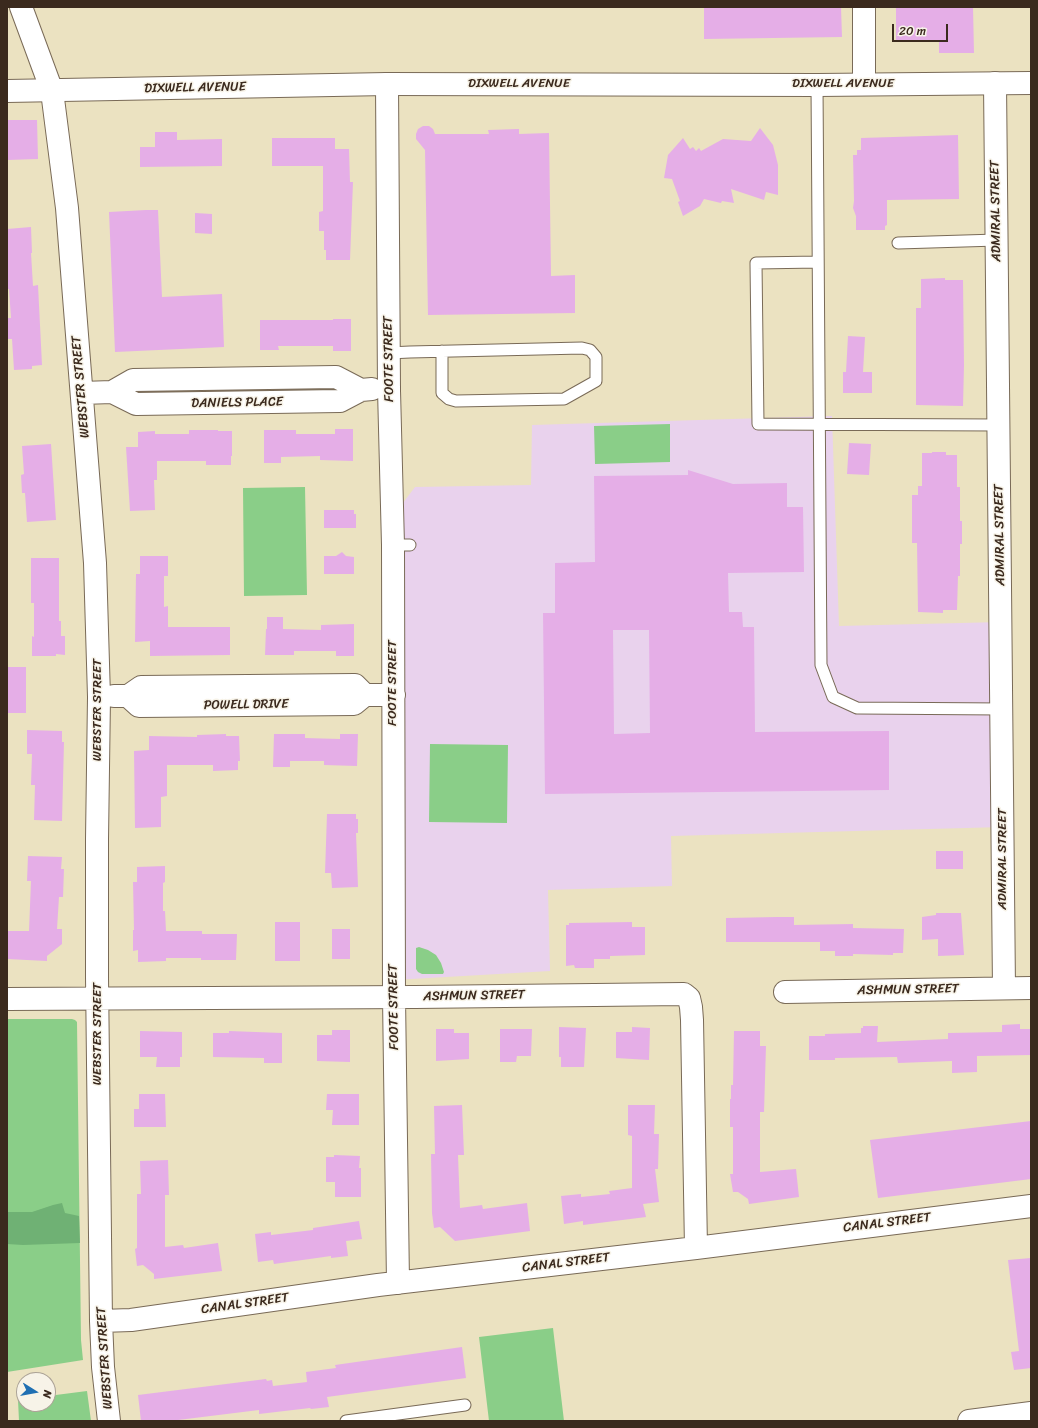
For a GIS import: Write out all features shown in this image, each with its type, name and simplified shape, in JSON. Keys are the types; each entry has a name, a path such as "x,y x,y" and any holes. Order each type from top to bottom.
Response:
{"street":[{"name":"WEBSTER STREET","path":"21,7 52,91 67,208 95,563 99,697 97,839 101,1321 103,1367 109,1421"},
{"path":"864,7 864,84"},
{"name":"ADMIRAL STREET","path":"995,83 1004,988"},
{"name":"DIXWELL AVENUE","path":"7,91 387,84 817,85 1031,83"},
{"name":"FOOTE STREET","path":"387,84 389,390 402,545 394,695 394,997 398,1283"},
{"name":"DANIELS PLACE","path":"82,394 112,392 133,380 336,377 361,390 389,390"},
{"name":"POWELL DRIVE","path":"99,697 128,696 141,687 354,685 365,694 394,695"},
{"name":"ASHMUN STREET","path":"785,992 1031,988"},
{"name":"ASHMUN STREET","path":"7,998 98,999 684,994 689,998 692,1007 696,1248"},
{"name":"CANAL STREET","path":"101,1321 131,1320 398,1283 696,1248 1031,1206"},
{"path":"969,1421 1031,1413"}],"lane":[{"path":"817,85 821,665 833,697 857,708 1002,709"},
{"path":"898,243 996,240"},
{"path":"818,262 756,263 758,424 998,425"},
{"path":"389,353 442,351 582,348 590,350 596,356 596,380 564,399 456,401 449,399 442,392 442,351"},
{"path":"346,1421 465,1405"}],"shaded area":[{"path":"832,416 839,626 1001,622 1003,827 671,836 672,886 548,890 550,971 394,980 393,516 415,487 531,485 532,425"}],"green space":[{"path":"670,424 670,462 595,464 594,426"},
{"path":"305,487 307,595 244,596 243,488"},
{"path":"430,744 508,745 507,823 429,822"},
{"path":"419,947 436,955 441,963 444,972 443,974 422,974 418,972 416,969 416,948"},
{"path":"7,1019 72,1019 77,1022 81,1340 83,1360 7,1372"},
{"path":"62,1203 65,1213 79,1216 80,1243 23,1245 7,1244 7,1212 32,1212"},
{"path":"553,1328 564,1421 489,1421 479,1337"},
{"path":"87,1391 91,1421 19,1421 19,1412 56,1412 56,1395"}],"building":[{"path":"704,7 841,7 842,37 704,39"},
{"path":"896,7 973,7 974,53 939,53 939,40 896,40"},
{"path":"7,120 37,120 38,159 7,160"},
{"path":"423,126 429,126 433,129 435,134 489,134 488,130 519,129 519,134 549,133 551,276 575,275 575,313 428,315 425,150 416,139 418,129"},
{"path":"760,128 773,145 778,165 778,195 766,192 764,200 731,189 734,203 722,201 721,203 704,199 700,206 683,216 678,202 680,201 672,179 664,178 668,155 683,138 690,149 693,147 696,151 699,148 701,151 723,139 751,141"},
{"path":"155,132 177,132 177,140 222,139 222,166 140,167 140,147 155,147"},
{"path":"958,135 959,199 887,200 887,225 885,226 885,230 856,230 856,216 853,208 853,155 857,155 857,150 861,150 861,138"},
{"path":"272,138 335,138 335,149 349,149 350,182 353,182 350,260 326,260 326,250 324,250 324,231 319,231 319,212 323,211 323,166 272,166"},
{"path":"158,210 162,297 222,294 224,347 115,352 109,212"},
{"path":"195,213 212,214 212,234 195,233"},
{"path":"31,227 33,286 38,285 42,365 32,366 32,369 14,370 12,339 8,339 7,324 7,318 11,318 9,289 7,289 7,229"},
{"path":"945,278 945,280 963,280 963,406 916,405 916,308 921,308 921,279"},
{"path":"351,319 351,351 333,351 333,346 278,346 279,350 260,350 260,320"},
{"path":"848,336 865,337 863,372 872,372 872,393 843,393 843,372 846,372"},
{"path":"335,429 353,429 353,461 320,460 320,456 281,457 281,463 264,463 264,430 296,430 296,434 335,434"},
{"path":"189,430 232,431 231,465 206,465 206,461 157,461 157,480 154,480 155,510 130,511 126,447 138,447 138,432 155,431 155,434 189,434"},
{"path":"849,443 871,444 869,475 847,474"},
{"path":"51,444 56,520 27,522 25,493 22,493 21,475 24,474 22,446"},
{"path":"946,452 946,455 957,455 957,487 960,487 962,544 960,544 960,576 958,576 957,610 943,610 943,613 918,612 917,543 912,543 912,495 918,495 918,486 922,486 922,453"},
{"path":"688,470 733,484 787,483 787,507 803,507 804,572 728,573 729,612 742,612 743,627 754,627 755,732 889,731 889,790 545,794 543,613 555,613 555,563 595,562 594,476 688,475","holes":["613,630 649,630 650,733 614,734"]},
{"path":"324,510 354,510 354,514 356,514 356,528 324,528"},
{"path":"342,552 346,556 354,557 354,574 324,574 324,556 336,556"},
{"path":"140,556 168,556 168,576 164,576 164,607 168,606 168,627 230,627 230,655 150,656 150,641 135,642 136,574 140,574"},
{"path":"31,558 59,558 59,621 61,621 61,636 65,636 65,655 56,654 56,656 32,656 32,636 34,637 34,603 31,603"},
{"path":"267,617 283,617 283,629 321,630 321,625 354,624 354,656 336,656 336,651 294,651 294,655 265,655"},
{"path":"7,667 26,667 26,713 7,713"},
{"path":"27,730 62,731 62,742 64,742 62,821 34,820 35,785 31,785 32,754 27,754"},
{"path":"226,734 226,736 239,736 240,761 238,761 238,770 213,771 213,765 167,765 167,796 161,797 161,827 135,828 134,751 149,750 149,736 197,737 197,735"},
{"path":"274,734 305,734 305,738 340,739 340,734 358,734 357,766 324,765 324,761 290,761 290,767 273,767"},
{"path":"327,814 356,814 356,819 358,819 358,833 356,833 358,887 332,888 331,873 325,873"},
{"path":"936,851 963,851 963,869 936,869"},
{"path":"28,856 62,857 61,869 64,869 63,897 59,897 57,929 62,929 62,944 47,956 47,961 7,959 7,931 29,931 31,881 27,881"},
{"path":"165,866 165,882 163,883 163,911 165,911 166,931 202,931 202,934 237,934 236,960 166,958 166,961 138,962 138,950 133,951 133,882 137,882 137,867"},
{"path":"936,913 961,913 964,955 938,956 938,939 922,940 922,917 936,915"},
{"path":"794,917 794,925 853,924 853,928 904,929 903,953 893,953 893,955 853,954 853,956 835,956 835,951 820,951 820,942 726,942 726,918"},
{"path":"275,922 300,922 300,961 275,961"},
{"path":"632,922 632,927 645,927 645,955 610,956 610,959 594,959 594,968 575,968 574,965 566,966 566,925 569,925 569,923"},
{"path":"332,929 350,929 350,959 332,959"},
{"path":"1020,1024 1020,1029 1031,1029 1031,1055 977,1056 977,1072 952,1073 952,1061 898,1063 897,1057 809,1060 809,1036 861,1033 861,1028 863,1028 863,1026 878,1026 877,1042 948,1039 948,1033 1002,1032 1002,1025"},
{"path":"559,1027 586,1028 584,1067 561,1067 561,1057 559,1057"},
{"path":"632,1027 650,1028 649,1060 616,1058 616,1032 632,1032"},
{"path":"436,1029 454,1029 454,1033 469,1033 469,1059 436,1061"},
{"path":"500,1029 532,1029 531,1056 517,1056 516,1062 500,1062"},
{"path":"332,1030 350,1030 350,1062 317,1061 317,1035 332,1035"},
{"path":"140,1031 182,1032 182,1057 180,1057 180,1067 156,1067 157,1057 140,1057"},
{"path":"229,1031 282,1033 282,1063 264,1063 264,1058 213,1057 213,1033 229,1033"},
{"path":"734,1031 760,1031 760,1046 766,1046 764,1112 760,1112 760,1172 796,1169 799,1197 749,1204 748,1199 738,1192 733,1192 730,1174 733,1174 733,1127 730,1127 730,1099 731,1085 733,1085"},
{"path":"139,1094 165,1094 166,1127 134,1127 134,1109 139,1109"},
{"path":"327,1094 359,1094 359,1125 332,1125 333,1110 326,1110"},
{"path":"462,1105 464,1155 458,1155 460,1208 482,1205 483,1209 527,1203 530,1231 455,1241 440,1227 434,1228 432,1213 431,1154 435,1154 434,1106"},
{"path":"628,1105 655,1105 654,1134 659,1134 658,1169 655,1169 659,1202 643,1204 646,1217 583,1225 583,1221 564,1224 561,1196 581,1194 581,1197 610,1194 609,1191 632,1188 632,1136 628,1135"},
{"path":"1031,1121 1031,1179 878,1198 870,1140"},
{"path":"334,1155 360,1156 359,1168 361,1168 361,1197 335,1197 335,1182 326,1182 326,1157 334,1157"},
{"path":"168,1160 169,1195 165,1195 165,1247 183,1245 184,1248 218,1243 222,1271 154,1279 154,1274 143,1265 137,1266 135,1249 137,1248 137,1194 141,1194 140,1161"},
{"path":"359,1221 362,1239 346,1241 348,1256 331,1258 331,1256 274,1264 273,1260 258,1262 255,1234 271,1232 271,1235 313,1230 313,1228"},
{"path":"1031,1258 1031,1368 1014,1370 1011,1352 1019,1351 1008,1260"},
{"path":"462,1347 466,1378 327,1397 329,1407 259,1414 259,1410 170,1421 141,1421 138,1395 266,1379 267,1381 272,1380 273,1386 307,1382 306,1372 336,1368 335,1365"}]}
